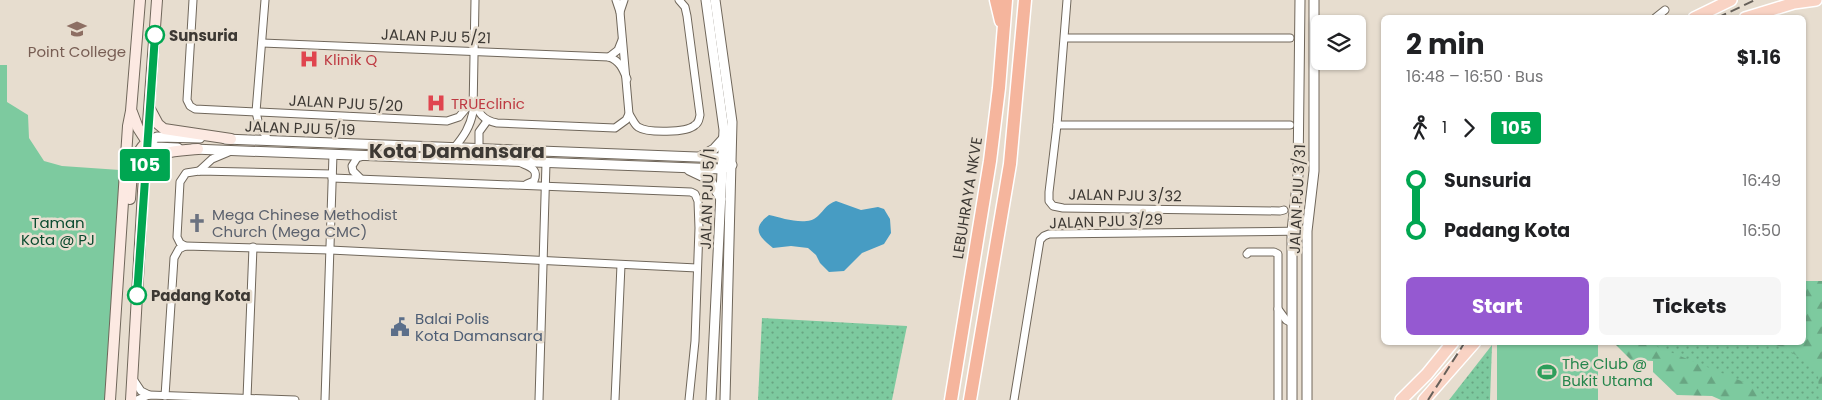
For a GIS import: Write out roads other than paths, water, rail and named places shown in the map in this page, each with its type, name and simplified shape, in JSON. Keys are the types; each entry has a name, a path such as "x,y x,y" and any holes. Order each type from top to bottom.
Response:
{"highway":[{"path":"996,0 1004,33"},
{"name":"LEBUHRAYA NKVE","path":"951,400 990,161 999,88 1006,0"},
{"path":"970,400 1010,164 1025,0"}],"main road":[{"path":"110,400 128,126 131,111 140,0"},
{"path":"131,400 143,191 157,0"},
{"path":"1700,15 1731,0"},
{"path":"1755,15 1780,7 1816,0"},
{"path":"149,105 153,117 164,130 231,139"},
{"path":"131,111 138,128 147,142"},
{"path":"123,215 130,204 134,158 139,149 147,142"},
{"path":"143,191 148,167 152,160 166,153 198,149"},
{"path":"1401,400 1427,374 1451,345"},
{"path":"1424,400 1472,345"}],"street":[{"name":"JALAN PJU 5/20","path":"193,0 187,100 190,106 195,109 447,121 460,117 473,100"},
{"path":"265,0 256,112 259,125 269,141"},
{"path":"454,148 470,125 473,100 475,0"},
{"path":"473,100 480,114 487,121 497,123 615,128 626,120 629,114 620,12 616,0"},
{"path":"620,12 624,0"},
{"path":"629,114 638,126 646,130 685,130 690,129 699,122 700,115 687,16 685,7 679,0"},
{"name":"JALAN PJU 5/1","path":"706,0 724,118 712,400"},
{"name":"JALAN PJU 5/1","path":"715,0 732,113 725,400"},
{"name":"JALAN PJU 3/32","path":"1067,0 1049,201 1053,206 1058,208 1284,210"},
{"name":"JALAN PJU 3/31","path":"1292,400 1292,231 1298,175 1300,0"},
{"name":"JALAN PJU 3/31","path":"1307,400 1307,231 1314,171 1314,0"},
{"path":"1816,0 1822,1"},
{"path":"1659,15 1665,10"},
{"path":"1065,38 1290,38"},
{"path":"622,40 618,50 609,57 620,64 627,79"},
{"name":"JALAN PJU 5/21","path":"262,43 609,57"},
{"path":"479,149 479,132 487,121"},
{"path":"1057,125 1290,125"},
{"name":"JALAN PJU 5/19","path":"722,170 156,148 147,142 157,136 723,158"},
{"path":"699,157 714,149 724,138"},
{"path":"199,171 212,159 234,150"},
{"path":"325,400 333,154"},
{"path":"360,178 353,171 352,166 357,158 365,156"},
{"path":"722,170 732,164 723,158"},
{"path":"518,162 531,167 535,171 534,181 522,185"},
{"path":"539,400 546,163"},
{"path":"684,168 710,180 721,199"},
{"path":"689,400 695,342 699,228 696,194 691,192 199,171 186,173 180,182 177,237 180,243 185,246 330,250 697,268"},
{"name":"JALAN PJU 3/29","path":"1014,400 1040,240 1044,236 1049,234 1307,231"},
{"path":"165,396 174,258 175,254 185,246"},
{"path":"247,398 253,247"},
{"path":"1248,254 1249,252 1274,252 1278,254 1278,400"},
{"path":"615,400 621,264"},
{"path":"1278,309 1286,320 1292,323"},
{"path":"133,378 141,391 149,395 295,400"},
{"path":"137,400 149,395"}],"water":[{"path":"836,201 861,210 878,207 884,209 890,219 891,233 884,244 862,253 844,271 829,272 808,248 791,246 773,248 764,240 759,232 760,224 769,215 795,221 808,221 818,216 828,205"}],"railway":[{"path":"1723,15 1755,0"},
{"path":"1428,400 1463,345"}],"place":[{"name":"Point College","path":"77,29"},
{"name":"Sunsuria","path":"155,35"},
{"name":"Klinik Q","path":"309,59"},
{"name":"TRUEclinic","path":"436,103"},
{"name":"Mega Chinese Methodist Church (Mega CMC)","path":"197,223"},
{"name":"Padang Kota","path":"137,295"},
{"name":"Balai Polis Kota Damansara","path":"400,327"},
{"name":"The Club @ Bukit Utama","path":"1547,372"}],"district":[{"name":"Kota Damansara","path":"457,151"}],"park label":[{"name":"Taman Kota @ PJ","path":"58,230"}]}
